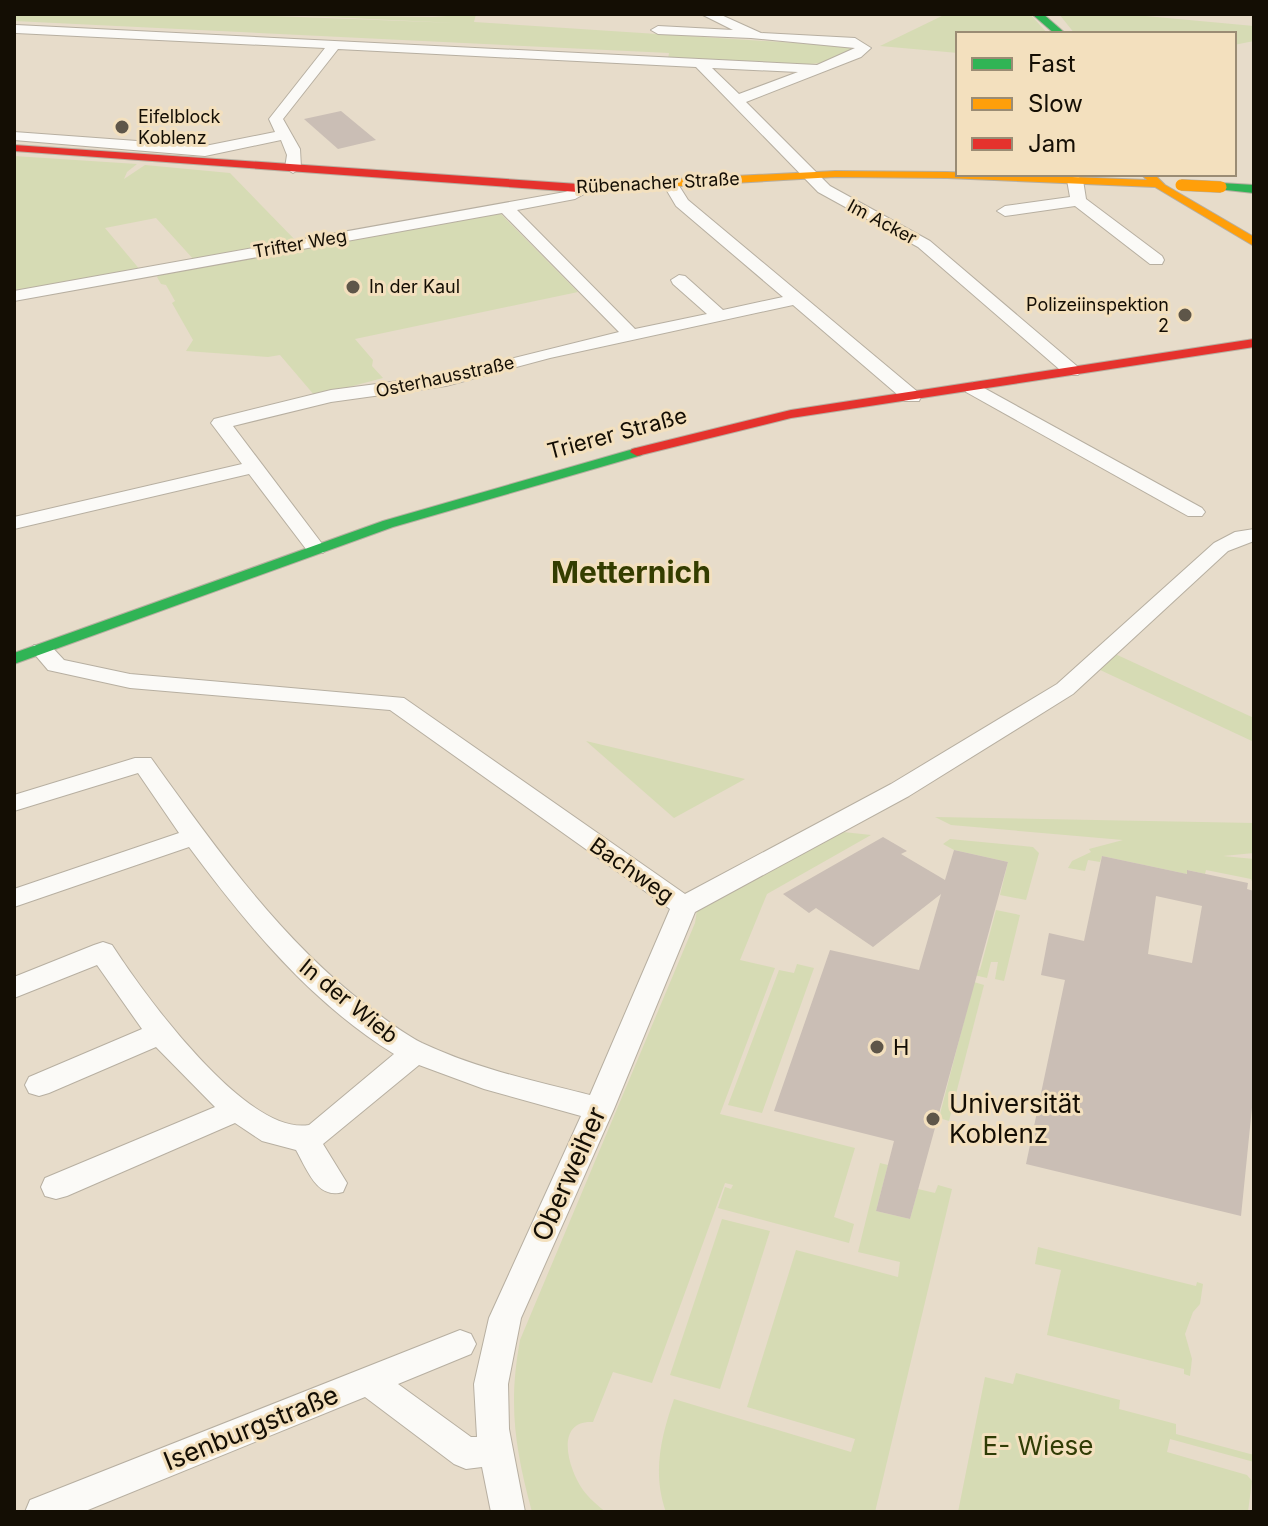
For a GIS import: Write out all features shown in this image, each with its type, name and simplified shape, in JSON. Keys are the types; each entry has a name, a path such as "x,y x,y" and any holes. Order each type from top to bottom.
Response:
{"main road":[{"path":"1037,14 1057,26"},
{"name":"Rübenacher Straße","path":"14,148 585,189 811,175 956,175"},
{"name":"Rübenacher Straße","path":"971,176 1225,180 1252,190"},
{"path":"1152,179 1254,242"},
{"path":"1184,180 1254,224"},
{"name":"Trierer Straße","path":"14,659 316,549 504,488 698,436 791,414 1254,343"}],"street":[{"path":"708,14 751,35"},
{"path":"16,29 817,69"},
{"path":"658,30 855,42 864,46 861,52 748,97 734,99"},
{"path":"284,167 288,140 276,123 277,116 336,43"},
{"name":"Im Acker","path":"702,63 703,68 734,99 839,199 924,244 1072,371"},
{"path":"14,136 205,151 288,140"},
{"path":"1075,180 1078,201 1156,260"},
{"path":"671,184 682,203 912,397"},
{"name":"Trifter Weg","path":"14,296 569,196 585,189"},
{"path":"1005,211 1078,201"},
{"path":"505,207 631,335"},
{"path":"679,280 721,317"},
{"name":"Osterhausstraße","path":"252,467 221,423 331,396 368,394 446,380 631,335 799,299"},
{"path":"973,388 1195,512"},
{"path":"14,523 252,467 316,549"},
{"name":"Bachweg","path":"42,650 56,665 130,681 396,703 684,906 900,790 1065,689 1221,547 1242,536 1254,535"},
{"name":"In der Wieb","path":"14,803 143,763 193,837 263,921 311,973 363,1018 415,1052 502,1083 599,1109"},
{"path":"14,898 193,837"},
{"name":"Oberweiher","path":"508,1512 495,1451 491,1384 505,1318 599,1109 684,906"},
{"path":"14,988 103,952 158,1034 199,1077 272,1134 305,1140 336,1121 415,1052"},
{"path":"39,1085 158,1034"},
{"path":"56,1187 239,1109"},
{"path":"305,1140 332,1183"},
{"name":"Isenburgstraße","path":"42,1512 460,1344"},
{"path":"368,1381 466,1453 495,1451"}],"green space":[{"path":"14,14 221,14 456,23 262,14 433,17 476,14 474,22 857,47 832,62 799,65 668,60 669,53 14,21"},
{"path":"946,14 1030,14 1046,32 956,32 956,53 880,46"},
{"path":"1059,14 1124,14 1254,26 1254,41 1236,45 1236,32 1073,32"},
{"path":"14,156 137,164 124,179 145,165 230,173 298,243 195,261 156,218 105,228 141,271 14,290"},
{"path":"497,210 578,292 355,339 383,378 315,396 280,355 268,357 186,351 193,340 172,303 175,301 166,285 161,284 157,277 163,272"},
{"path":"1113,653 1254,718 1254,742 1098,669"},
{"path":"586,741 745,779 674,818"},
{"path":"935,817 1254,823 1254,853 1223,856 1254,859 1254,886 1251,879 1206,870 1205,874 1188,870 1187,874 1102,856 1100,862 1088,860 1085,871 1068,868 1072,861 1091,852 1089,849 1123,840 951,825"},
{"path":"834,831 871,835 767,894 740,960 775,968 720,1114 855,1148 834,1217 854,1224 849,1243 718,1208 725,1187 731,1189 733,1185 725,1183 652,1383 613,1372 593,1422 581,1423 569,1437 569,1459 578,1481 588,1496 606,1512 532,1512 515,1427 514,1386 520,1340 695,923 697,910"},
{"path":"950,839 1033,847 1039,853 1026,900 1000,895 1008,862 954,850 943,844"},
{"path":"996,910 1020,915 1004,981 995,979 998,962 991,962 987,978 939,967 941,962 980,970"},
{"path":"797,964 814,968 762,1113 728,1105 779,970 794,973"},
{"path":"974,982 984,985 949,1121 939,1118"},
{"path":"880,1163 888,1165 876,1211 910,1219 918,1189 935,1193 938,1185 952,1189 875,1512 666,1512 659,1469 665,1427 674,1399 851,1452 855,1439 747,1407 796,1250 898,1277 900,1262 858,1252"},
{"path":"722,1219 770,1231 720,1389 670,1375"},
{"path":"1038,1247 1196,1286 1197,1282 1203,1284 1200,1304 1193,1312 1185,1334 1192,1359 1190,1376 1184,1374 1184,1369 1047,1335 1061,1270 1035,1264"},
{"name":"E- Wiese","path":"1016,1373 1120,1400 1119,1409 1176,1424 1176,1434 1254,1455 1254,1462 1170,1439 1167,1452 1247,1475 1252,1481 1248,1512 958,1512 985,1377 1013,1384"}],"building":[{"path":"341,111 376,140 338,149 304,119"},
{"path":"883,837 907,851 901,854 945,880 954,850 1008,862 910,1219 876,1211 894,1141 774,1111 830,950 919,970 941,894 873,947 816,908 809,913 783,894"},
{"path":"1102,856 1248,883 1247,889 1254,891 1254,1088 1241,1216 1026,1164 1065,980 1041,975 1049,933 1084,941","holes":["1156,896 1202,906 1192,963 1148,954"]}],"traffic: fast":[{"path":"1037,14 1059,32"},
{"path":"1221,187 1254,189"},
{"path":"14,659 388,524 637,452"}],"traffic: slow":[{"path":"578,188 835,174 956,175"},
{"path":"970,176 1158,184"},
{"path":"1149,176 1161,187 1254,242"},
{"path":"1181,185 1221,187"}],"traffic: jam":[{"path":"14,148 578,188"},
{"path":"637,452 791,414 1254,343"}],"place":[{"name":"Eifelblock Koblenz","path":"122,127"},
{"name":"In der Kaul","path":"353,287"},
{"name":"Polizeiinspektion 2","path":"1185,315"},
{"name":"H","path":"877,1047"},
{"name":"Universität Koblenz","path":"933,1119"}],"district":[{"name":"Metternich","path":"631,573"}]}
